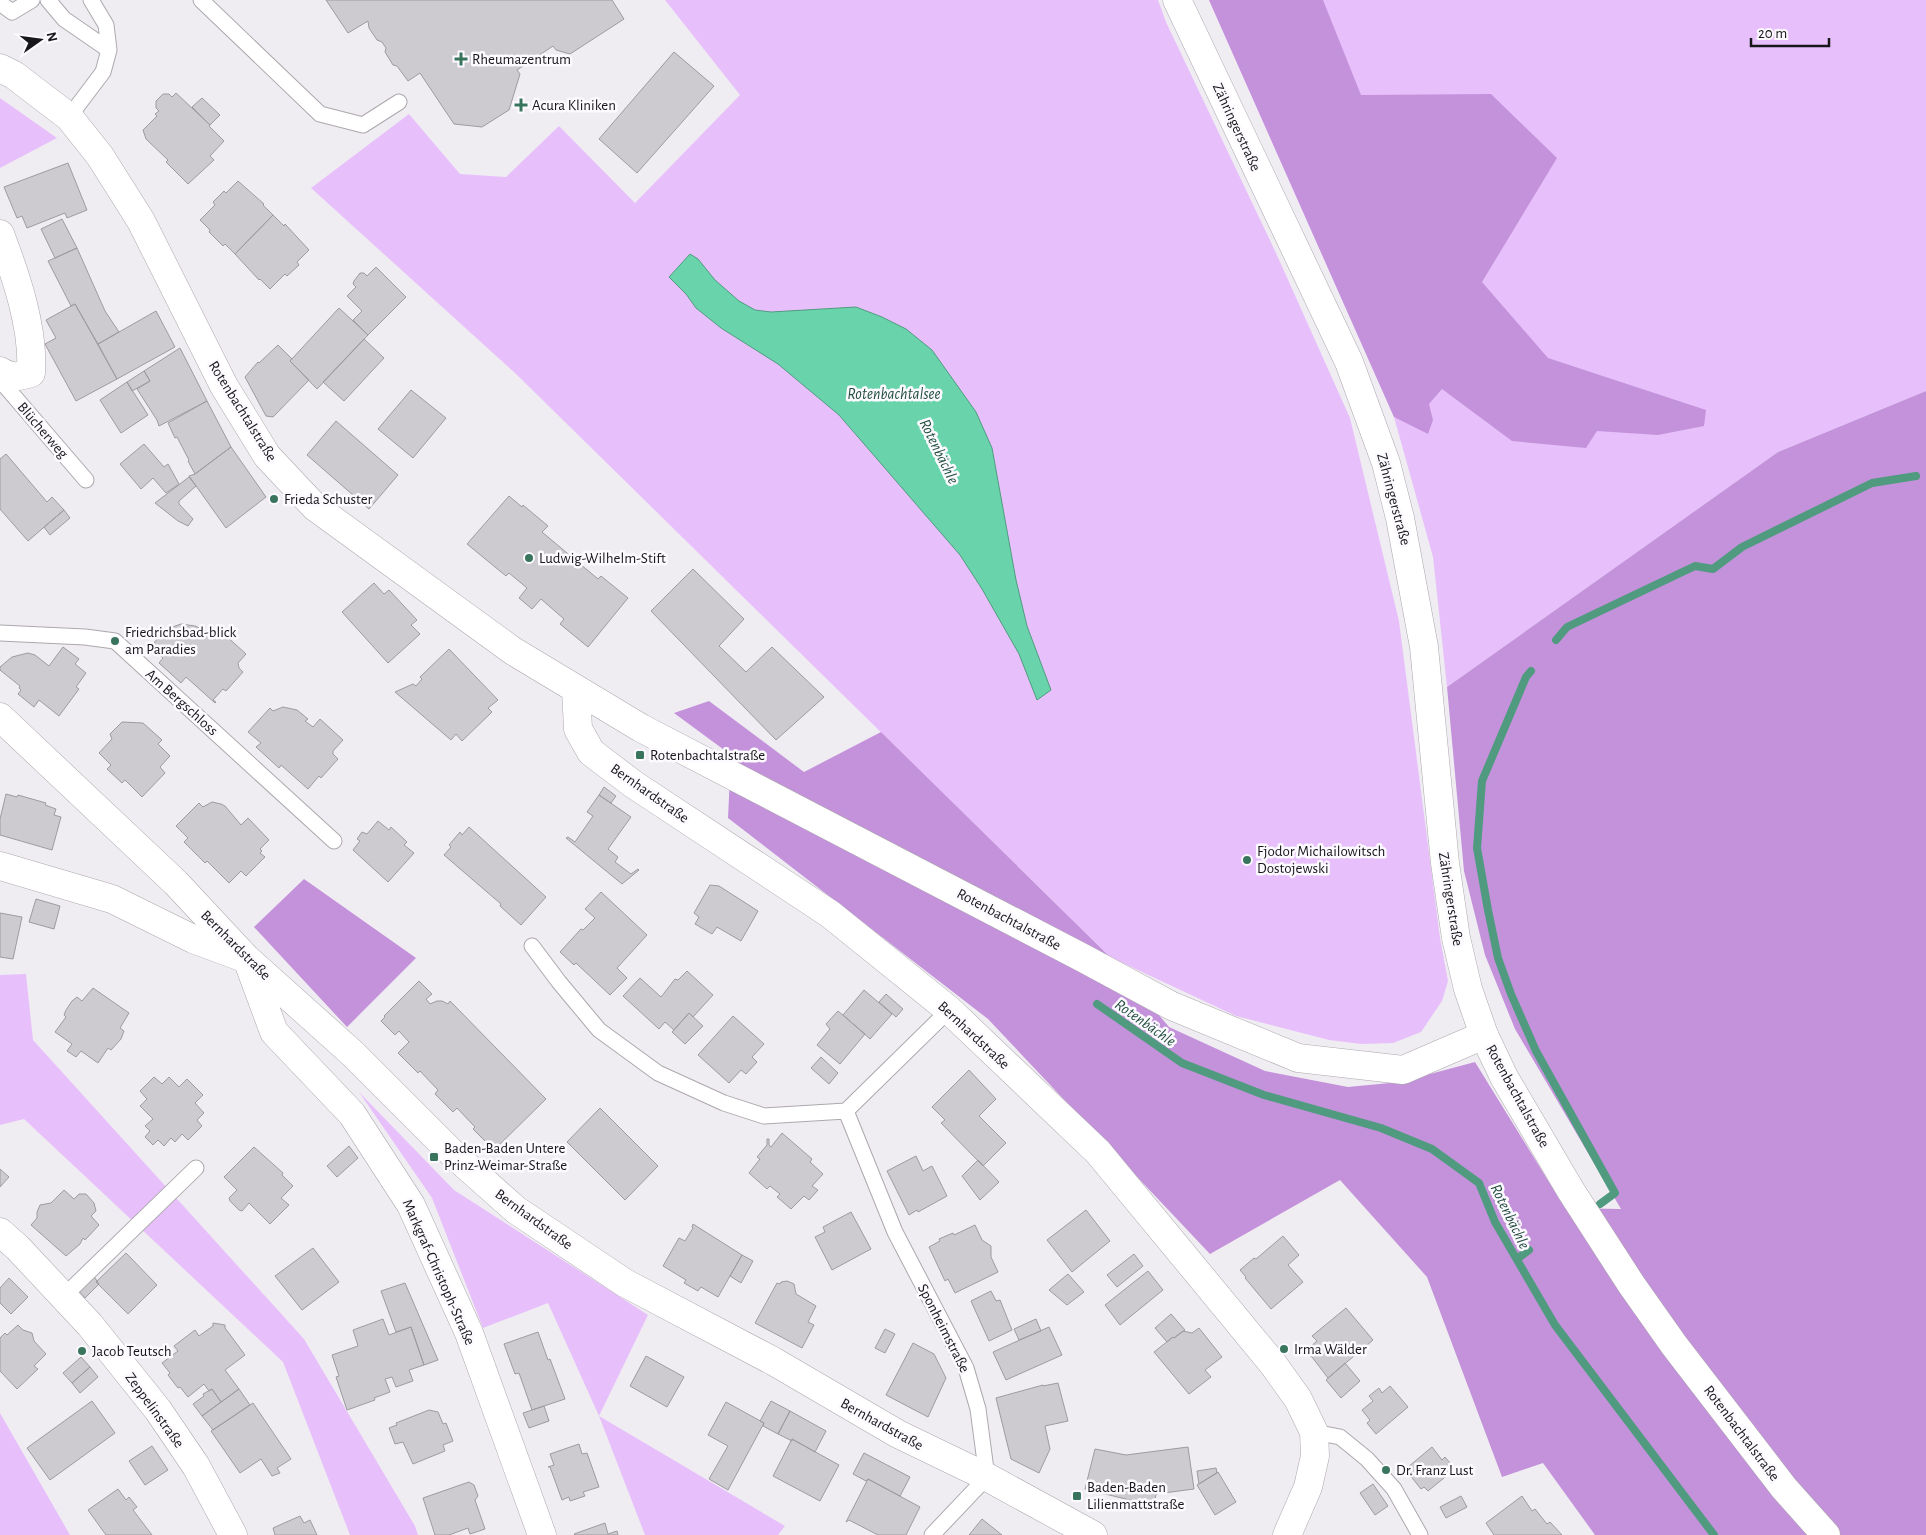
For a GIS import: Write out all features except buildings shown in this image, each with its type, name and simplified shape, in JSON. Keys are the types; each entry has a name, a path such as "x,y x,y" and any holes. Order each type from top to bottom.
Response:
{"street":[{"name":"Zähringerstraße","path":"1178,0 1349,362 1386,463 1411,571 1424,647 1445,863 1456,938 1468,989 1484,1035"},
{"name":"Rotenbachtalstraße","path":"0,68 14,75 69,117 100,156 141,221 224,386 267,456 315,507 513,651 649,732 1172,1006 1298,1058 1403,1070 1484,1035 1504,1077 1571,1191 1631,1284 1674,1345 1784,1488 1826,1535"},
{"path":"0,234 11,263 32,353 31,372 21,376 10,377 0,371"},
{"name":"Bernhardstraße","path":"576,689 578,728 591,752 642,789 830,914 949,1010 1098,1152 1272,1364 1298,1399 1314,1432 1315,1456 1308,1487 1288,1535"},
{"name":"Bernhardstraße","path":"0,717 176,883 247,959 352,1053 454,1155 516,1210 625,1283 772,1362 898,1434 987,1477 1093,1535"},
{"path":"0,866 112,899 193,939 247,959"},
{"name":"Markgraf-Christoph-Straße","path":"247,959 274,1032 352,1114 411,1205 469,1333 542,1535"},
{"name":"Zeppelinstraße","path":"0,1232 18,1248 90,1325 158,1410 196,1466 233,1535"}],"lane":[{"path":"0,3 12,12 32,0"},
{"path":"48,0 64,19 109,50"},
{"path":"69,117 103,72 109,50 106,25 91,0"},
{"path":"201,0 320,114 363,126 398,102"},
{"name":"Blücherweg","path":"0,380 86,480"},
{"name":"Am Bergschloss","path":"0,633 85,637 115,641 334,841"},
{"path":"532,946 599,1030 658,1073 724,1103 764,1116 846,1111 949,1010"},
{"name":"Sponheimstraße","path":"846,1111 895,1232 966,1368 978,1409 987,1477"},
{"path":"63,1297 196,1168"},
{"path":"1314,1432 1340,1437 1367,1459 1394,1489 1420,1535"},
{"path":"932,1535 987,1477"}],"shaded area":[{"path":"665,0 1158,0 1166,22 1276,253 1350,418 1399,621 1440,938 1448,981 1442,1001 1421,1032 1393,1043 1361,1044 1329,1040 1236,1016 1110,957 515,373 311,188 409,114 460,174 506,177 559,126 635,203 740,95"},
{"path":"1209,0 1926,0 1926,391 1778,452 1447,687 1433,557 1394,417"},
{"path":"1209,0 1323,0 1361,95 1491,94 1557,158 1482,282 1548,358 1706,410 1704,426 1658,435 1597,431 1586,448 1512,441 1442,389 1429,404 1433,420 1428,434 1394,417"},
{"path":"0,98 57,138 0,168"},
{"path":"1926,391 1926,1535 1595,1535 1543,1463 1502,1477 1427,1277 1340,1180 1210,1254 988,1019 728,818 731,755 674,713 709,701 804,772 881,732 1110,957 1169,1027 1265,1071 1348,1087 1400,1082 1475,1062 1565,1208 1621,1209 1515,1029 1485,955 1464,871 1447,687 1778,452"},
{"path":"304,879 416,958 347,1027 254,927"},
{"path":"26,974 33,1040 304,1339 415,1526 418,1535 350,1535 283,1362 24,1119 0,1125 0,975"},
{"path":"359,1092 454,1190 648,1315 599,1416 548,1303 483,1328 432,1198"},
{"path":"0,1413 70,1535 0,1535"},
{"path":"599,1416 785,1526 778,1535 645,1535"}],"water":[{"name":"Rotenbachtalsee","path":"690,254 698,259 715,280 739,301 755,310 771,312 856,307 906,329 932,350 976,412 992,448 1016,580 1027,626 1051,690 1037,700 1019,654 960,555 839,415 778,364 721,328 696,308 686,294 669,277"}],"waterway":[{"path":"1556,640 1567,627 1695,566 1713,569 1742,547 1872,483 1916,476"},
{"path":"1531,671 1526,677 1482,781 1477,848 1498,958 1511,994 1536,1051 1615,1193 1600,1204"},
{"name":"Rotenbächle","path":"1097,1004 1182,1063 1264,1095 1381,1128 1432,1149 1479,1183 1495,1222 1555,1325 1714,1535"},
{"path":"1517,1259 1529,1250"}],"place":[{"name":"Rheumazentrum","path":"461,59"},
{"name":"Acura Kliniken","path":"521,105"},
{"name":"Frieda Schuster","path":"274,499"},
{"name":"Ludwig-Wilhelm-Stift","path":"529,558"},
{"name":"Friedrichsbad-blick am Paradies","path":"115,641"},
{"name":"Rotenbachtalstraße","path":"640,755"},
{"name":"Fjodor Michailowitsch Dostojewski","path":"1247,860"},
{"name":"Baden-Baden Untere Prinz-Weimar-Straße","path":"434,1157"},
{"name":"Irma Wälder","path":"1284,1349"},
{"name":"Jacob Teutsch","path":"82,1351"},
{"name":"Dr. Franz Lust","path":"1386,1470"},
{"name":"Baden-Baden Lilienmattstraße","path":"1077,1496"}]}
